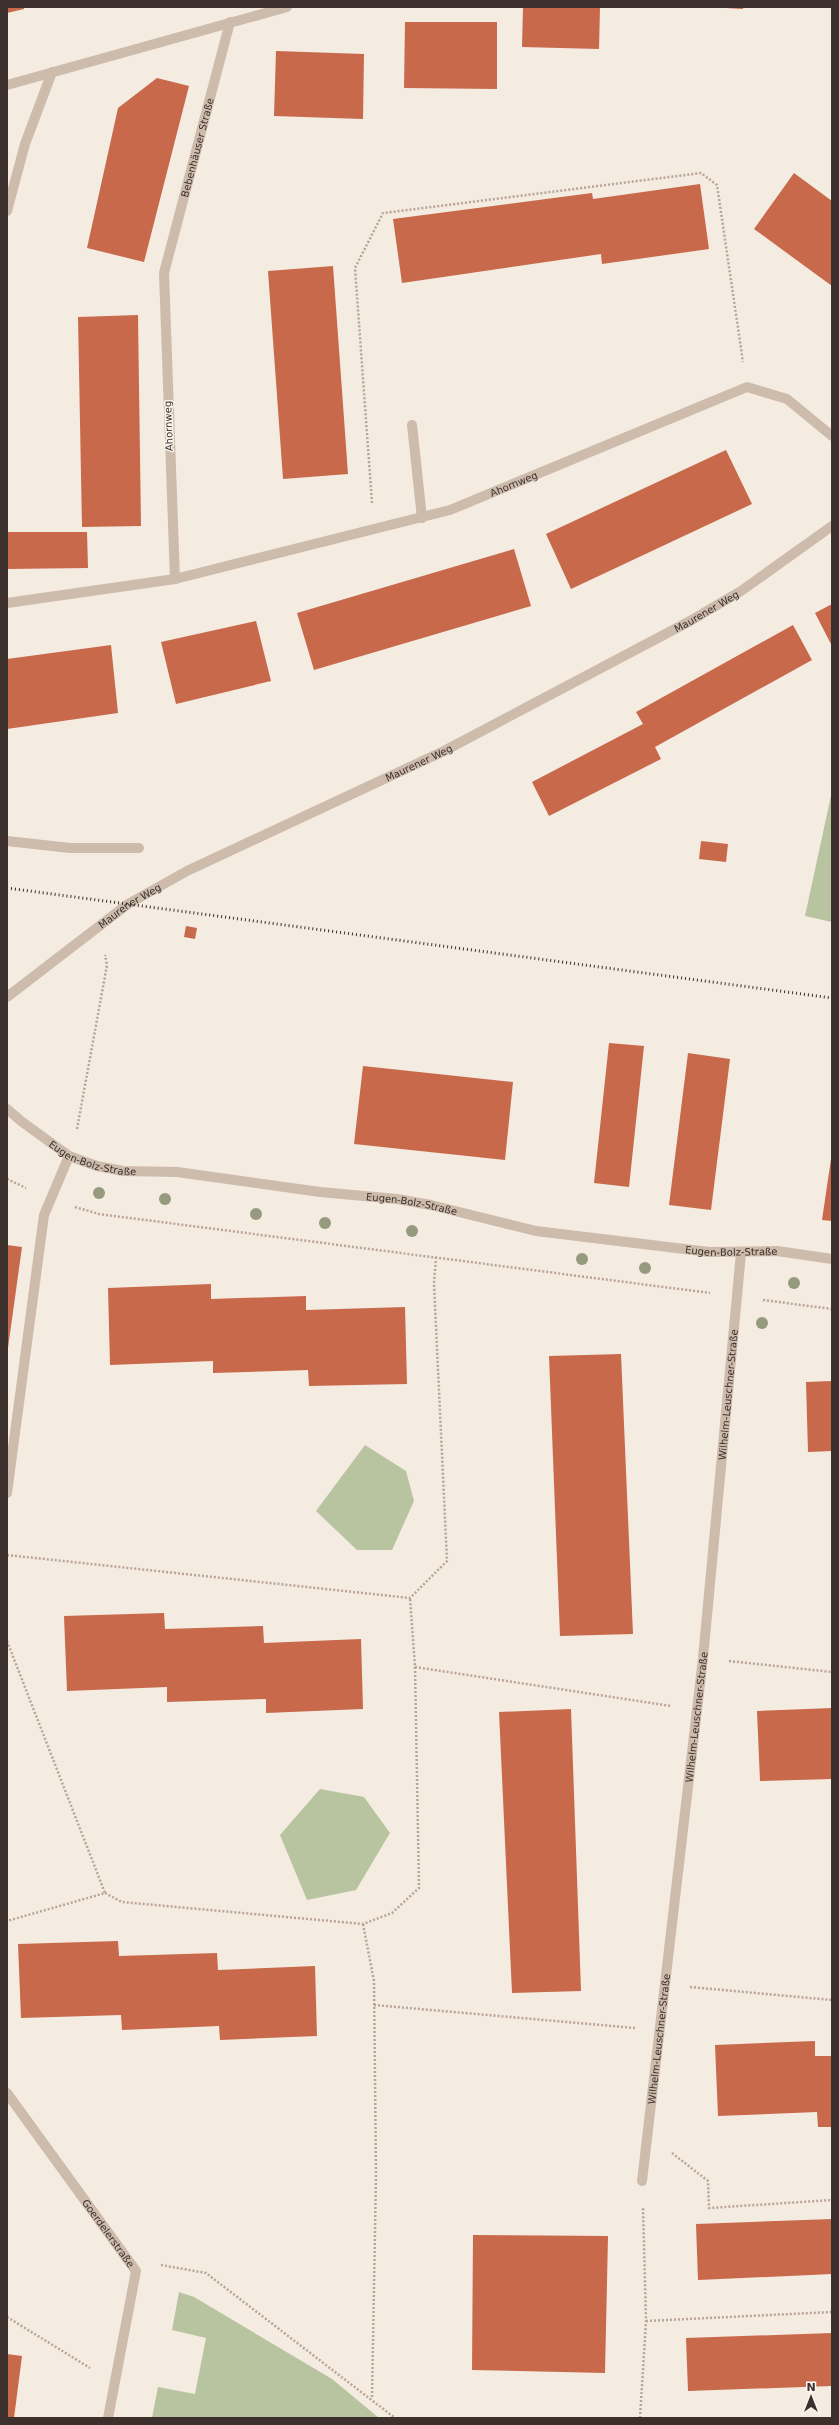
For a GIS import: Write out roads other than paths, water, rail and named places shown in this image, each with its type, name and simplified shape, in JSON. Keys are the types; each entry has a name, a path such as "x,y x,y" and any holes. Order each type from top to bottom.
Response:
{"street":[{"path":"7,85 287,7"},
{"name":"Bebenhäuser Straße","path":"164,273 230,22"},
{"path":"7,211 25,144 52,72"},
{"name":"Ahornweg","path":"164,273 175,579"},
{"name":"Ahornweg","path":"7,603 175,579 374,531 450,510 747,387 787,399 832,436"},
{"path":"412,425 422,518"},
{"name":"Maurener Weg","path":"7,997 97,926 128,904 186,871 444,751 690,621 741,591 832,526"},
{"path":"7,841 70,848 139,848"},
{"name":"Eugen-Bolz-Straße","path":"7,1109 21,1122 69,1156 97,1166 123,1170 177,1172 320,1192 404,1200 536,1231 709,1252 741,1253 777,1251 832,1259"},
{"path":"7,1493 44,1215 69,1156"},
{"name":"Wilhelm-Leuschner-Straße","path":"642,2181 695,1709 703,1658 741,1253"},
{"name":"Goerdelerstraße","path":"7,2093 136,2271 116,2384 108,2418"}],"railway":[{"path":"7,888 832,998"}]}
